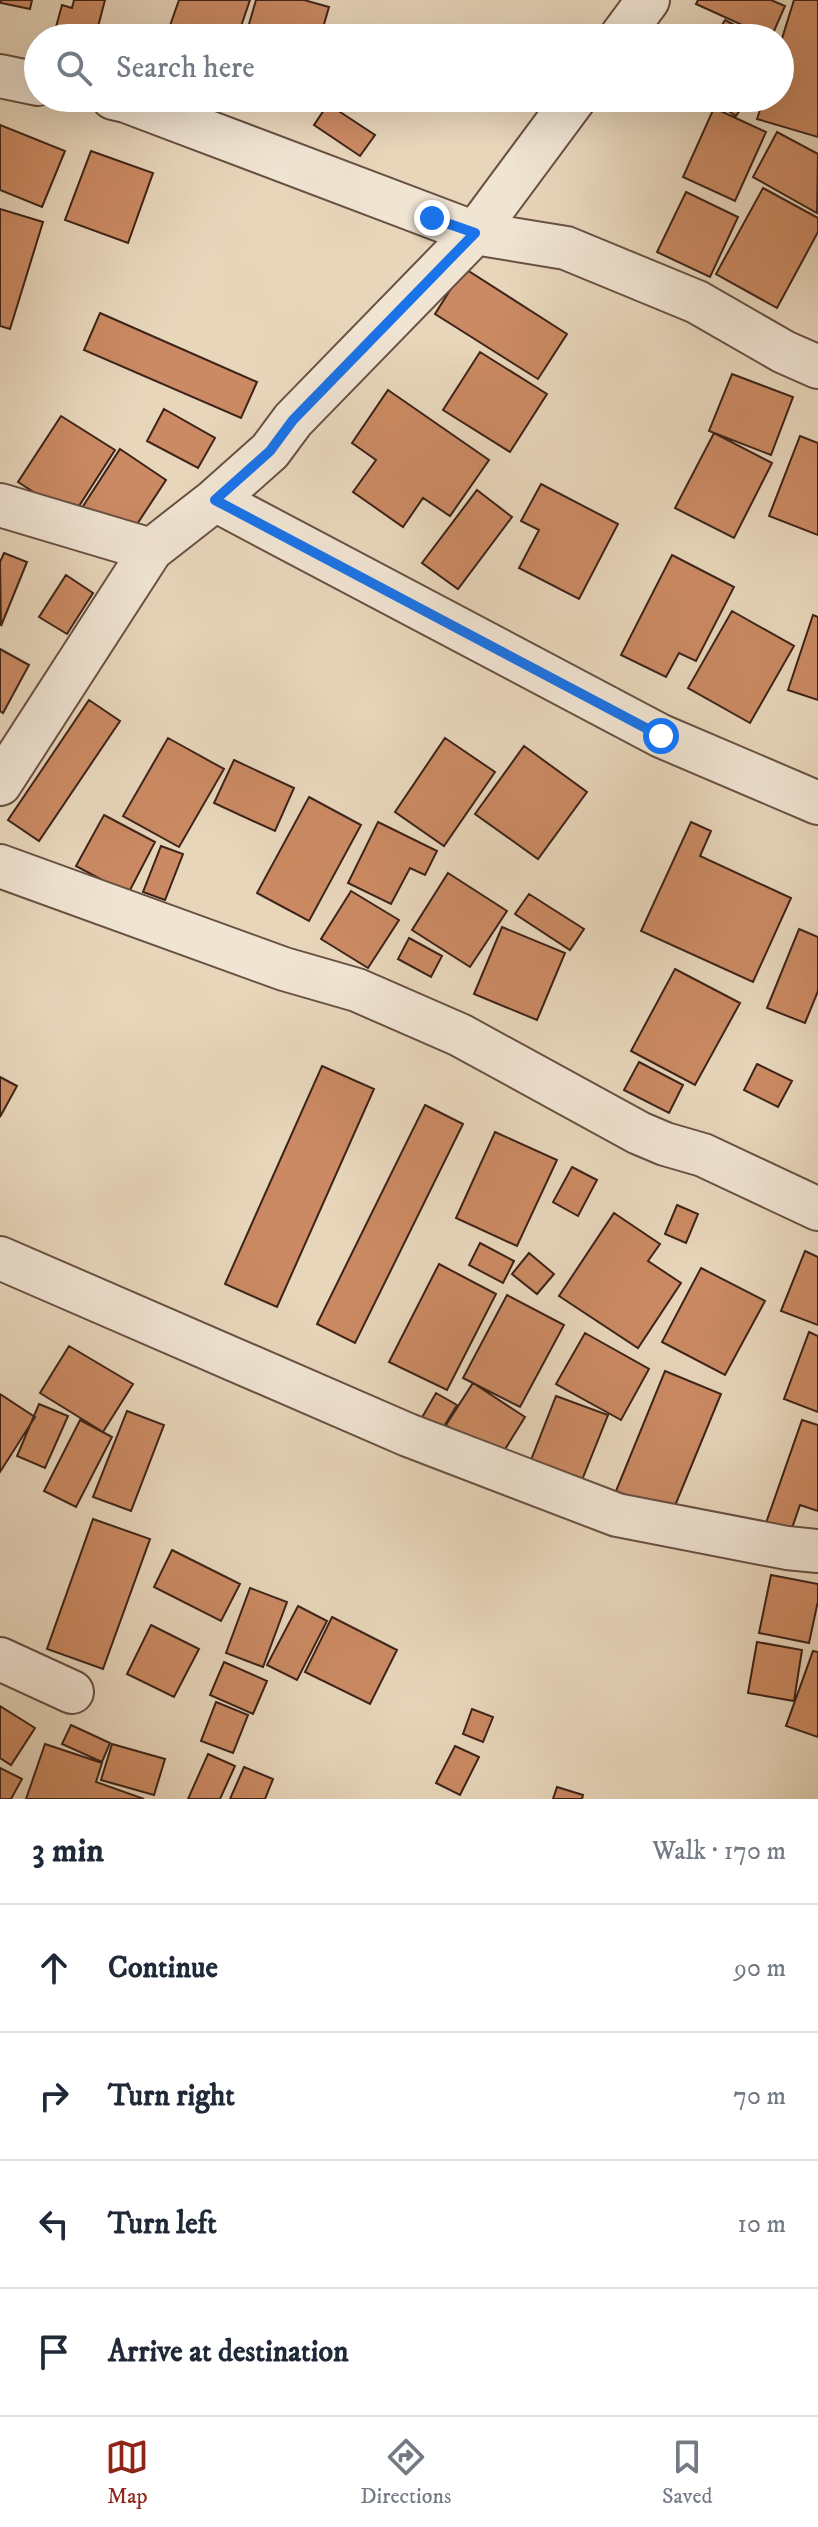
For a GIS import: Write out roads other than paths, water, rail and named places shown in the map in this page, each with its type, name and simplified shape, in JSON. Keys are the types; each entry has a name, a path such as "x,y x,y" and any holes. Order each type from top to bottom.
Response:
{"street":[{"path":"630,24 648,0"},
{"path":"0,76 24,81"},
{"path":"156,112 475,233 566,248 697,302 784,352 818,367"},
{"path":"0,784 151,550 215,500 270,451 293,420 475,233 565,112"},
{"path":"215,500 661,736 818,803"},
{"path":"0,505 151,550"},
{"path":"0,866 284,969 357,990 460,1035 639,1133 703,1155 818,1209"},
{"path":"0,1258 408,1435 617,1515 787,1548 818,1551"},
{"path":"0,1659 72,1692"}]}
